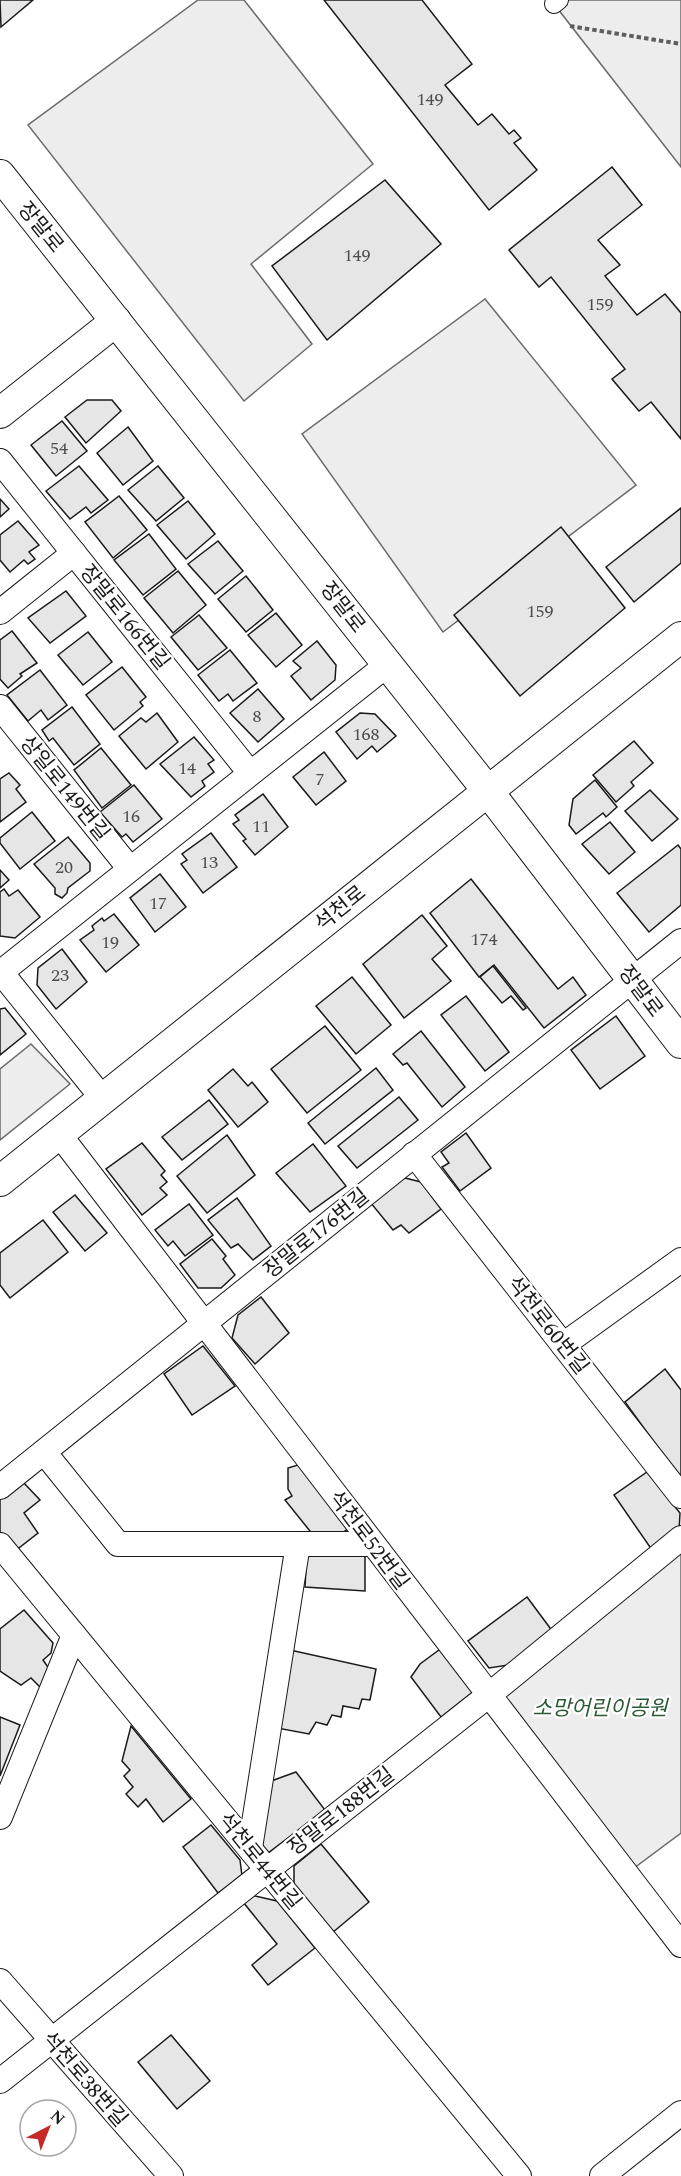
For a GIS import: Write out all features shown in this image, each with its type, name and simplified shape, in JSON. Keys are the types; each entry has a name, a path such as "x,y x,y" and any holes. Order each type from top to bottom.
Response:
{"street":[{"name":"장말로","path":"0,176 487,790 681,1043"},
{"path":"0,413 117,321"},
{"name":"장말로166번길","path":"0,461 250,773"},
{"path":"0,612 74,553"},
{"name":"석천로","path":"0,1181 681,637"},
{"path":"103,1099 0,972 388,664"},
{"name":"상일로149번길","path":"0,707 130,869"},
{"name":"장말로176번길","path":"0,1487 681,941"},
{"name":"석천로52번길","path":"59,1134 681,1945"},
{"name":"석천로60번길","path":"414,1154 681,1496"},
{"path":"563,1345 681,1260"},
{"path":"44,1452 118,1544 372,1544"},
{"name":"장말로188번길","path":"0,2082 489,1695 681,1538"},
{"path":"250,1848 298,1544"},
{"name":"석천로44번길","path":"0,1545 519,2176"},
{"path":"0,1817 74,1635"},
{"name":"석천로38번길","path":"0,1982 171,2176"},
{"path":"602,2176 681,2113"}],"path":[{"path":"570,26 681,44"}],"green space":[{"path":"198,0 244,0 373,164 251,264 312,344 244,401 28,125"},
{"path":"559,0 681,0 681,167 554,4"},
{"path":"485,299 636,485 443,632 302,434"},
{"path":"31,1044 70,1084 0,1140 0,1069"},
{"name":"소망어린이공원","path":"681,1538 681,1833 626,1874 489,1695"}],"building":[{"path":"0,0 33,0 1,27"},
{"path":"324,0 422,0 472,64 445,85 478,125 492,114 509,134 514,130 521,138 514,143 537,170 489,210"},
{"path":"612,167 642,205 598,240 620,265 605,276 637,315 665,294 681,313 681,439 651,402 639,411 612,379 625,369 551,277 539,287 509,250"},
{"path":"385,180 441,244 327,340 272,266"},
{"path":"87,400 112,400 121,411 86,443 65,417"},
{"path":"62,421 87,451 56,476 31,445"},
{"path":"128,427 153,461 123,485 97,453"},
{"path":"79,466 108,500 91,513 86,507 70,519 46,491"},
{"path":"158,466 184,498 156,521 128,490"},
{"path":"119,496 147,530 113,558 85,522"},
{"path":"0,499 9,509 0,517"},
{"path":"188,501 215,534 186,559 157,525"},
{"path":"681,508 681,563 634,602 606,567"},
{"path":"18,521 39,545 29,552 35,559 28,564 24,560 10,572 0,560 0,535"},
{"path":"561,527 625,608 520,696 454,615"},
{"path":"149,534 176,569 143,595 114,560"},
{"path":"218,541 243,571 215,594 188,564"},
{"path":"178,571 206,605 173,633 144,598"},
{"path":"246,576 273,610 246,632 218,599"},
{"path":"66,591 86,616 50,643 28,618"},
{"path":"276,613 302,645 276,667 248,635"},
{"path":"199,615 227,648 198,670 171,637"},
{"path":"12,631 37,663 20,674 22,676 8,688 0,679 0,640"},
{"path":"88,632 112,662 83,685 58,655"},
{"path":"317,641 336,665 335,680 311,700 291,676 301,668 293,661"},
{"path":"230,650 257,683 233,701 228,694 219,701 198,675"},
{"path":"122,667 146,697 140,702 143,706 114,730 86,695"},
{"path":"40,670 67,705 48,720 41,710 28,721 7,695"},
{"path":"258,689 284,719 258,742 230,713"},
{"path":"72,707 100,744 74,765 53,738 49,741 42,730"},
{"path":"157,713 178,742 146,769 119,736 141,718 146,722"},
{"path":"360,713 375,714 396,736 377,752 372,746 357,759 336,732"},
{"path":"194,737 214,760 208,764 214,772 202,781 205,786 191,797 160,764"},
{"path":"634,741 653,763 631,782 634,786 616,802 593,775"},
{"path":"101,748 131,785 102,808 74,770"},
{"path":"324,752 346,781 316,805 293,777"},
{"path":"9,773 20,785 16,789 26,802 0,822 0,779"},
{"path":"595,780 617,807 606,817 603,813 576,834 569,825 573,799"},
{"path":"134,785 162,819 133,842 126,834 122,837 100,812"},
{"path":"650,790 678,819 652,841 625,811"},
{"path":"263,794 288,827 255,855 243,841 246,839 233,824 239,820 235,815"},
{"path":"32,812 55,841 20,869 0,843 0,838"},
{"path":"610,822 635,852 609,874 582,844"},
{"path":"211,833 237,867 203,893 181,864 187,860 182,854"},
{"path":"68,837 90,863 90,871 68,888 62,898 55,894 55,888 34,864"},
{"path":"678,845 681,849 681,905 649,932 617,893"},
{"path":"0,870 9,880 0,888"},
{"path":"160,874 186,907 155,932 130,898"},
{"path":"471,879 558,989 573,977 586,995 544,1028 494,965 479,977 430,913"},
{"path":"4,889 9,896 18,890 40,917 15,938 0,936 0,892"},
{"path":"114,914 139,945 106,972 80,940 94,930 92,926 102,918 104,921"},
{"path":"422,915 447,946 432,959 451,981 404,1018 363,964"},
{"path":"62,949 87,982 56,1009 37,985 38,968"},
{"path":"493,966 526,1008 523,1010 511,996 502,1003 480,977"},
{"path":"352,977 391,1025 356,1054 316,1006"},
{"path":"466,996 509,1052 485,1071 441,1015"},
{"path":"5,1008 26,1034 0,1055 0,1009"},
{"path":"616,1016 645,1056 600,1089 571,1050"},
{"path":"325,1026 361,1070 307,1113 271,1069"},
{"path":"421,1031 465,1087 442,1107 407,1063 403,1065 393,1054"},
{"path":"376,1068 393,1090 325,1144 308,1123"},
{"path":"233,1069 248,1086 252,1082 268,1102 238,1127 208,1090"},
{"path":"399,1097 418,1120 357,1168 338,1146"},
{"path":"209,1100 228,1124 182,1160 162,1137"},
{"path":"466,1133 491,1168 460,1191 442,1167 449,1163 441,1152"},
{"path":"227,1135 255,1175 207,1213 177,1176"},
{"path":"142,1143 165,1171 161,1175 167,1182 160,1188 167,1195 142,1215 106,1169"},
{"path":"313,1144 346,1186 310,1212 276,1173"},
{"path":"405,1178 421,1182 441,1209 409,1233 401,1225 393,1230 370,1202"},
{"path":"75,1195 107,1233 85,1251 53,1212"},
{"path":"237,1198 271,1246 253,1260 238,1244 231,1248 208,1220"},
{"path":"189,1204 213,1235 185,1256 173,1241 168,1246 155,1230"},
{"path":"43,1220 68,1252 10,1298 0,1285 0,1253"},
{"path":"212,1239 226,1256 223,1259 235,1275 221,1288 198,1288 180,1264"},
{"path":"261,1297 289,1333 255,1364 232,1338 238,1315"},
{"path":"203,1346 235,1386 192,1415 164,1374"},
{"path":"665,1369 681,1390 681,1479 625,1402"},
{"path":"301,1464 352,1526 336,1537 314,1536 285,1500 292,1496 288,1489 288,1468"},
{"path":"647,1472 680,1513 679,1531 652,1550 614,1495"},
{"path":"22,1481 40,1500 24,1513 38,1533 15,1551 0,1533 0,1499"},
{"path":"307,1549 365,1555 365,1591 305,1587"},
{"path":"527,1597 553,1632 515,1664 489,1668 468,1641"},
{"path":"24,1610 53,1643 51,1653 43,1660 50,1670 45,1675 48,1680 40,1687 31,1678 21,1685 0,1671 0,1629"},
{"path":"443,1647 474,1691 441,1717 411,1677 420,1664"},
{"path":"290,1650 376,1669 370,1700 362,1699 359,1709 343,1706 341,1717 332,1715 327,1725 316,1722 309,1734 277,1728"},
{"path":"0,1717 20,1725 0,1776"},
{"path":"131,1726 191,1799 163,1822 146,1799 138,1807 126,1794 133,1787 124,1776 130,1770 122,1761"},
{"path":"296,1772 325,1810 268,1853 259,1843 270,1775 274,1780"},
{"path":"211,1825 240,1860 242,1876 218,1893 183,1847"},
{"path":"321,1844 369,1902 332,1933 294,1886 294,1866"},
{"path":"251,1895 277,1901 315,1948 268,1985 252,1965 277,1944 243,1902"},
{"path":"171,2035 210,2081 177,2109 138,2062"}]}
